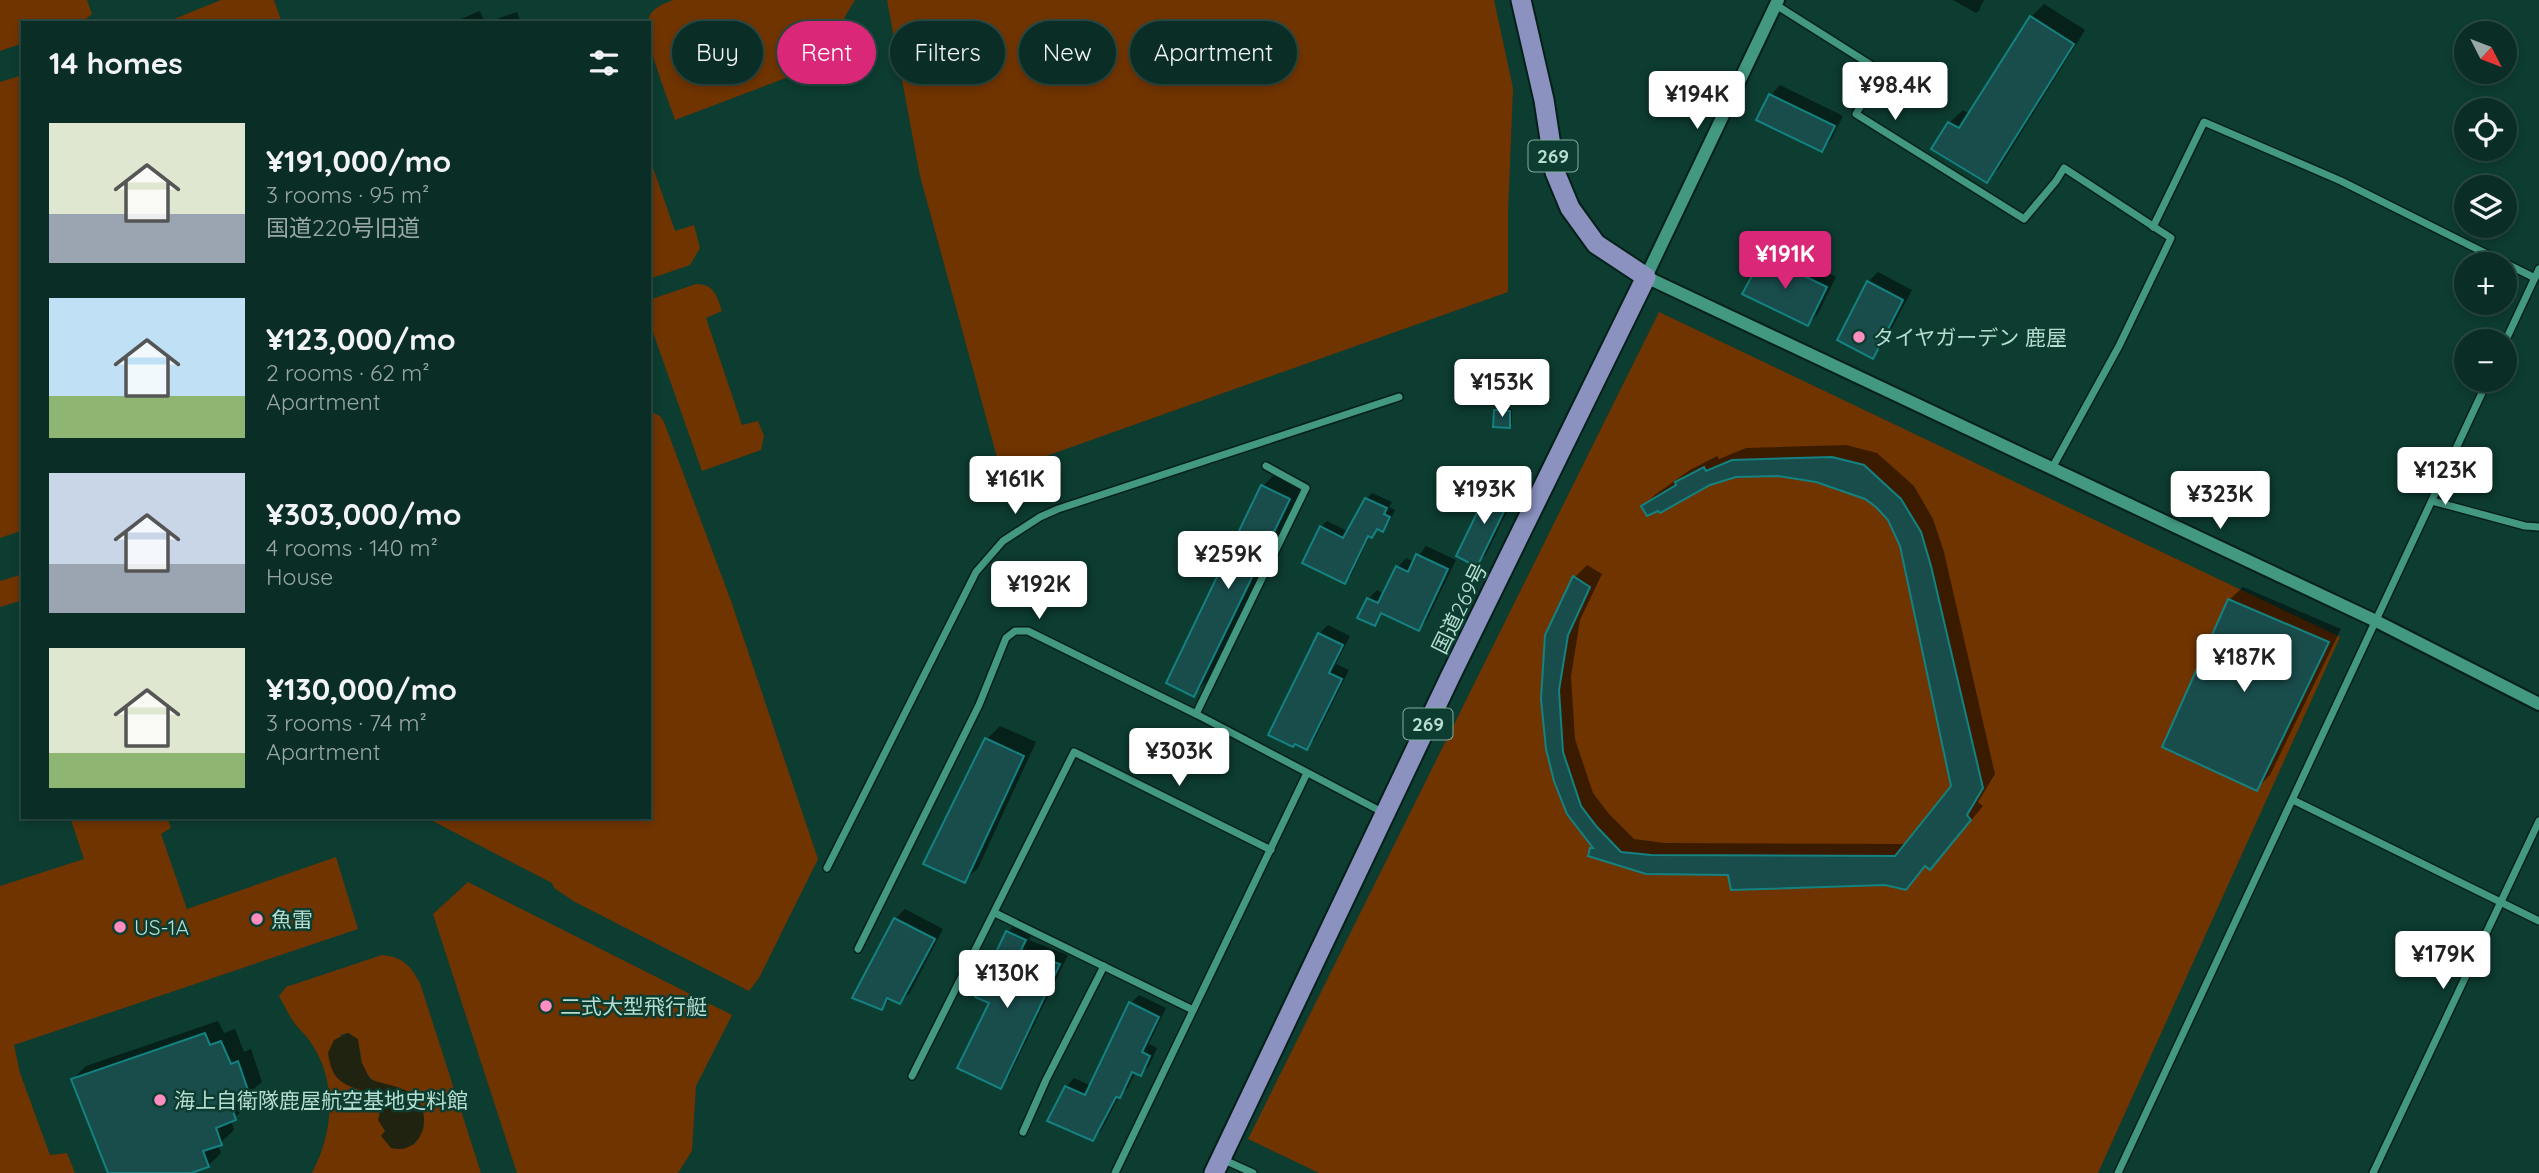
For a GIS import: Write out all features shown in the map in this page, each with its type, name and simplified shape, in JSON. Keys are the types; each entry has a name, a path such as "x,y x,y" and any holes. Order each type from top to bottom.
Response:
{"highway":[{"name":"269","path":"1521,0 1544,100 1555,172 1570,208 1596,244 1646,277"},
{"name":"国道269号","path":"1218,1166 1385,813 1646,277"}],"street":[{"path":"2051,470 2119,346 2171,238 2064,168 2024,219 1856,114 1877,80 1871,65 1777,3 1646,277 2051,470 2376,621 2539,704"},
{"path":"2153,227 2204,122 2341,181 2535,278"},
{"path":"2511,329 2539,270"},
{"path":"2118,1173 2482,392"},
{"path":"827,868 976,572 1003,541 1040,517 1058,509 1399,397"},
{"path":"1196,714 1306,488 1266,466"},
{"path":"2432,501 2525,526 2539,527"},
{"path":"858,949 979,705 1006,638 1015,631 1028,631 1196,714 1385,813"},
{"path":"912,1076 1074,752 1271,850"},
{"path":"1115,1173 1307,773"},
{"path":"2293,800 2539,921"},
{"path":"2373,1173 2539,821"},
{"path":"995,913 1193,1010"},
{"path":"1023,1132 1046,1080 1104,966"},
{"path":"1218,1166 1253,1173"}],"shaded area":[{"path":"0,0 87,0 92,14 83,21 21,21 21,44 0,51"},
{"path":"221,0 274,0 281,21 169,21"},
{"path":"674,0 855,0 844,18 848,21 777,21 777,81 675,120 651,48 651,21 648,20 655,9"},
{"path":"887,0 1494,0 1513,88 1508,292 1001,472 920,176 903,84 1005,84 1005,21 891,21"},
{"path":"21,76 21,531 0,538 0,82"},
{"path":"651,162 675,231 694,225 700,248 690,265 651,278"},
{"path":"696,284 711,289 722,311 706,318 742,425 758,421 764,436 761,450 702,471 651,327 652,299"},
{"path":"1659,312 2340,637 2098,1173 1319,1173 1248,1139"},
{"path":"651,412 660,416 664,422 731,601 818,859 759,978 749,991 575,902 554,888 552,883 429,819 651,819"},
{"path":"21,575 21,601 0,607 0,581"},
{"path":"71,819 168,819 171,828 161,834 187,909 336,857 358,929 14,1045 20,1073 50,1155 67,1153 75,1173 0,1173 0,886 84,859"},
{"path":"468,882 732,1015 696,1086 692,1151 678,1173 517,1173 433,914"},
{"path":"382,955 401,960 409,967 420,983 481,1173 312,1173 325,1140 330,1106 328,1089 318,1055 279,996 286,987","holes":["348,1033 358,1044 364,1072 424,1127 414,1145 379,1116 381,1100 369,1092 340,1035"]},
{"path":"348,1033 358,1039 361,1061 370,1079 405,1090 421,1105 424,1114 422,1133 410,1146 402,1149 391,1148 381,1136 385,1131 378,1120 381,1109 379,1101 375,1096 342,1082 335,1075 328,1053 334,1040"}],"building":[{"path":"2030,16 2074,44 1987,183 1931,149 1948,122 1959,128"},
{"path":"1769,94 1835,126 1822,152 1756,120"},
{"path":"1763,256 1827,287 1808,326 1742,294"},
{"path":"1867,281 1903,300 1873,359 1837,340"},
{"path":"1494,410 1510,411 1510,428 1493,427"},
{"path":"1832,457 1864,465 1901,499 1921,532 1983,788 1967,815 1971,820 1930,870 1925,866 1906,890 1885,885 1731,890 1728,875 1646,874 1588,856 1590,848 1593,848 1567,814 1554,781 1546,749 1541,699 1545,635 1573,576 1590,587 1568,635 1559,690 1563,752 1581,806 1621,852 1651,855 1895,856 1951,786 1900,546 1888,520 1876,507 1865,499 1816,482 1778,476 1736,477 1710,485 1660,513 1658,511 1647,516 1641,506 1676,485 1675,482 1704,467 1706,471 1732,460"},
{"path":"1261,485 1290,499 1194,697 1166,683"},
{"path":"1490,486 1511,497 1477,567 1456,556"},
{"path":"1365,498 1387,508 1384,514 1390,517 1383,532 1377,529 1372,538 1368,536 1345,584 1302,563 1320,526 1343,538"},
{"path":"1416,554 1448,569 1419,631 1381,613 1375,626 1357,618 1367,598 1378,603 1396,566 1408,572"},
{"path":"2228,599 2329,642 2257,791 2162,747"},
{"path":"1318,633 1343,645 1329,673 1342,679 1307,750 1295,744 1293,747 1268,735"},
{"path":"985,738 1024,756 965,883 923,864"},
{"path":"894,918 935,939 900,1004 887,998 882,1010 852,998"},
{"path":"1006,931 1026,940 1021,950 1060,964 1001,1089 957,1068 989,1003 975,997"},
{"path":"1129,1002 1159,1017 1142,1052 1150,1056 1141,1076 1132,1072 1120,1098 1116,1097 1093,1141 1047,1121 1065,1086 1085,1095"},
{"name":"海上自衛隊鹿屋航空基地史料館","path":"205,1033 210,1045 221,1041 231,1064 238,1061 250,1096 231,1104 236,1120 216,1128 222,1145 203,1151 209,1167 191,1173 108,1173 71,1079"}],"place":[{"name":"タイヤガーデン 鹿屋","path":"1859,337"},
{"name":"魚雷","path":"257,919"},
{"name":"US-1A","path":"120,927"},
{"name":"二式大型飛行艇","path":"546,1006"},
{"name":"海上自衛隊鹿屋航空基地史料館","path":"160,1100"}]}
